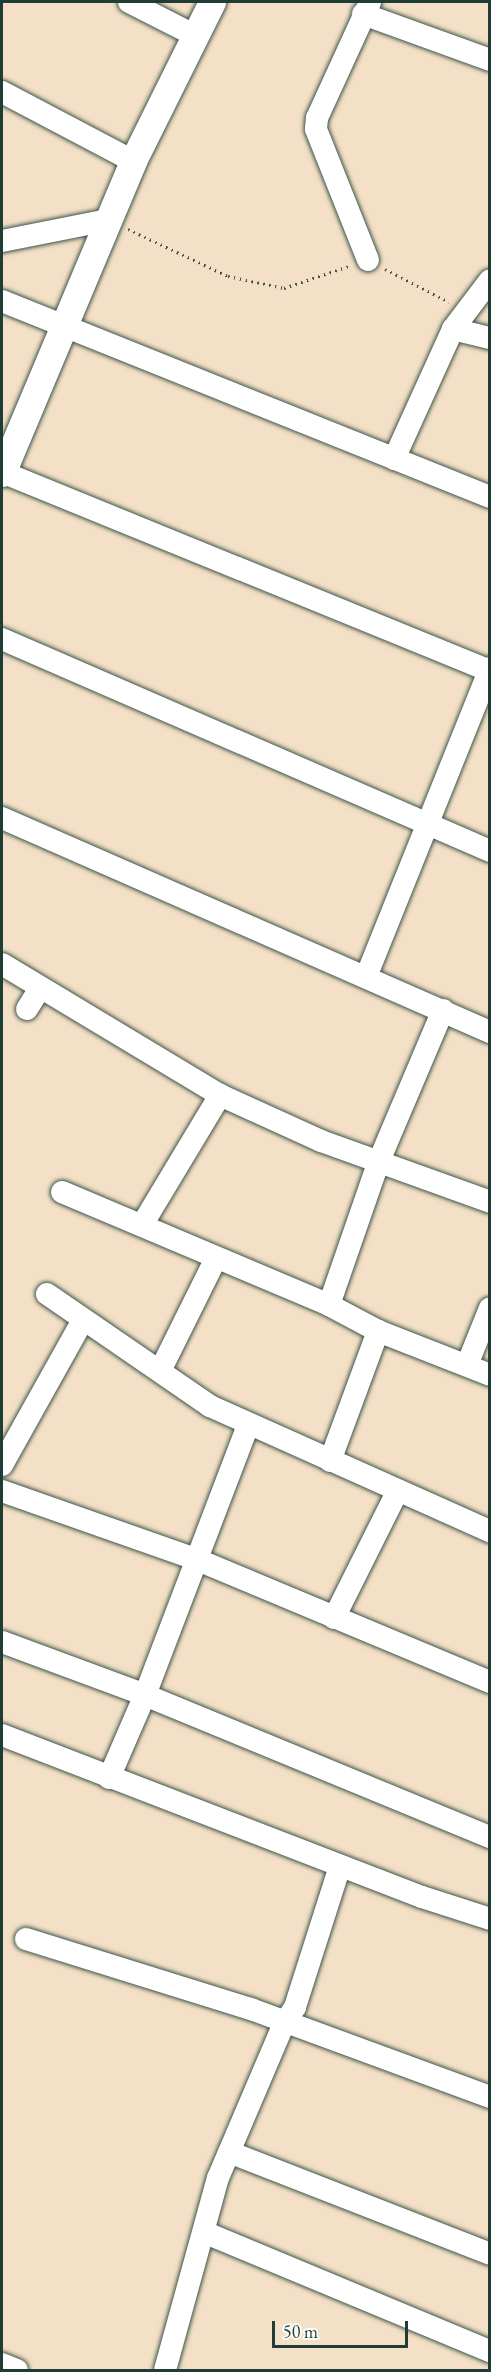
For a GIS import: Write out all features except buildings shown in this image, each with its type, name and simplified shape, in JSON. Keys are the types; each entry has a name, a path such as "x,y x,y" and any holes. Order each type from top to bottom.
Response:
{"street":[{"path":"129,2 194,35"},
{"path":"212,2 133,161 2,472 489,670 429,826 366,977"},
{"path":"368,260 316,129 366,8 489,60"},
{"path":"2,92 133,161"},
{"path":"2,241 108,220"},
{"path":"394,459 459,320 489,280"},
{"path":"2,302 489,497"},
{"path":"459,320 489,338"},
{"path":"2,639 489,851"},
{"path":"2,818 489,1032"},
{"path":"2,964 220,1095 321,1141 489,1202"},
{"path":"27,1009 40,988"},
{"path":"329,1305 379,1161 443,1010"},
{"path":"142,1225 220,1095"},
{"path":"62,1192 329,1305 378,1331 489,1375"},
{"path":"160,1371 216,1258"},
{"path":"47,1294 82,1322 160,1371 210,1406 397,1492 489,1531"},
{"path":"467,1365 489,1308"},
{"path":"2,1465 82,1322"},
{"path":"330,1461 378,1331"},
{"path":"109,1778 146,1695 249,1425"},
{"path":"2,1491 198,1560 489,1682"},
{"path":"333,1618 397,1492"},
{"path":"2,1642 146,1695 489,1837"},
{"path":"2,1735 340,1866 489,1920"},
{"path":"165,2370 206,2233 218,2178 284,2023 294,2007 340,1866"},
{"path":"26,1939 251,2009 489,2097"},
{"path":"229,2152 489,2254"},
{"path":"206,2233 489,2351"},
{"path":"2,2364 17,2370"}],"path":[{"path":"108,220 228,276 284,288 368,260 459,320"}]}
